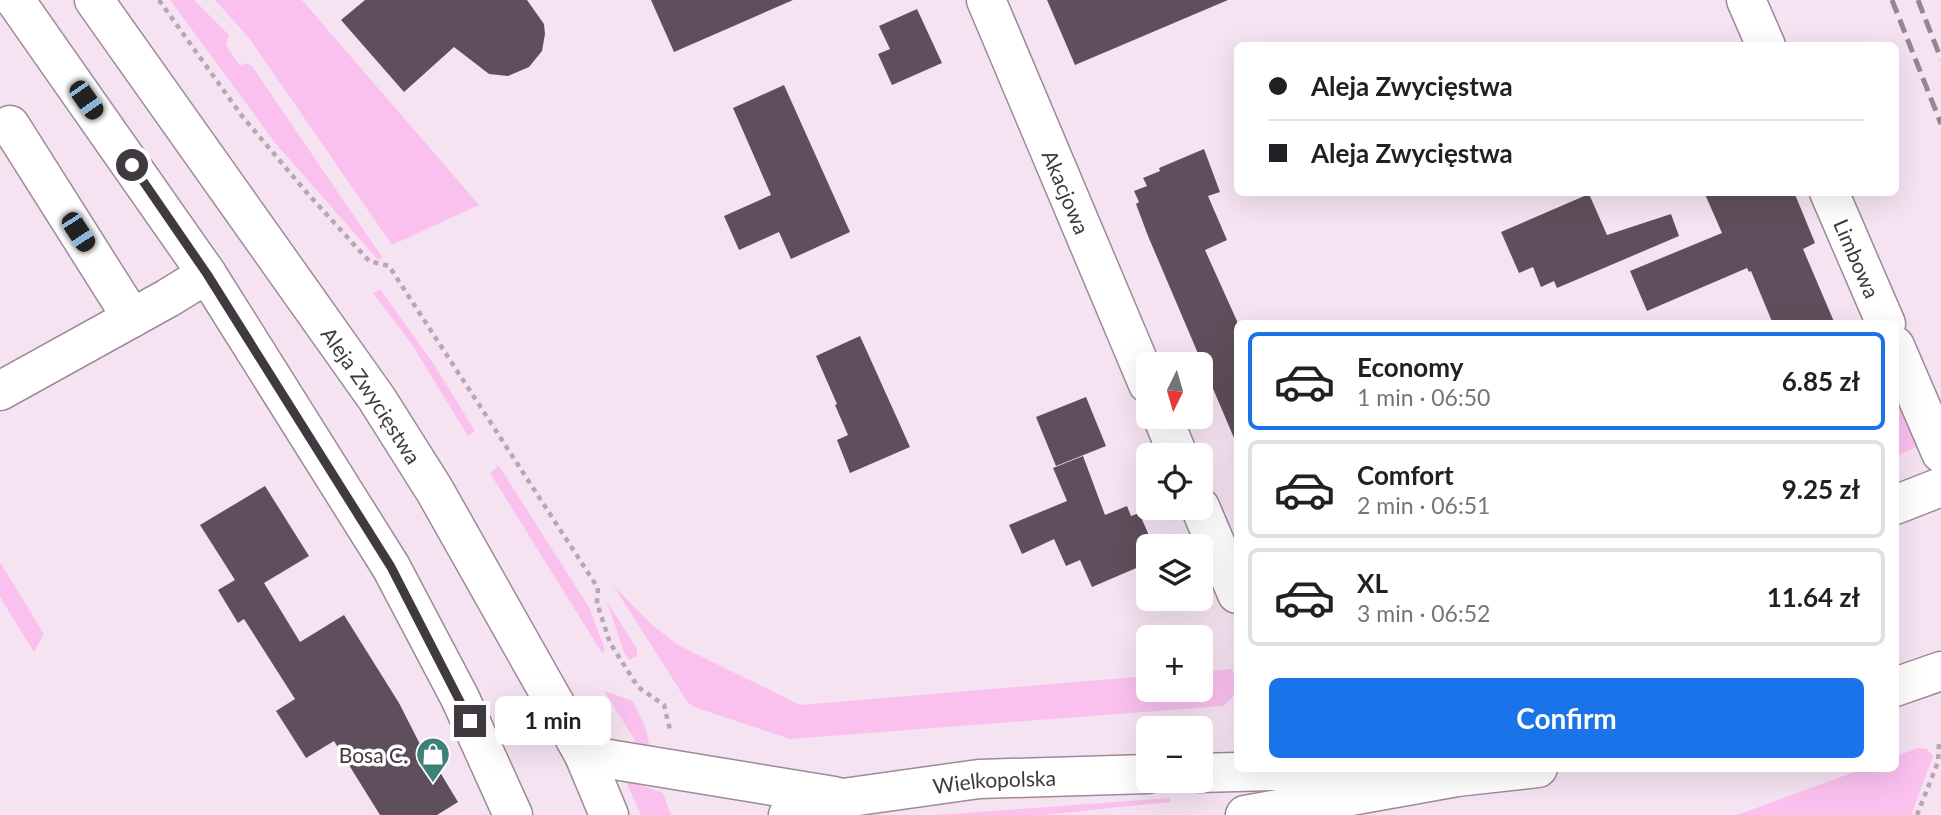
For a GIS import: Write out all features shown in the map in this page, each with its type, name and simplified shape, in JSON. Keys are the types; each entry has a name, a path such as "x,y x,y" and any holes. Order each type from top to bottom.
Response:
{"main road":[{"path":"15,0 207,274 391,567 460,698 513,815"},
{"name":"Aleja Zwycięstwa","path":"94,0 377,399 435,491 584,755 609,815"},
{"name":"Akacjowa","path":"986,0 1136,356"},
{"path":"1746,0 1764,42"},
{"path":"10,125 132,318"},
{"name":"Limbowa","path":"1831,196 1884,320"},
{"path":"0,391 207,274"},
{"path":"1899,355 1941,453"},
{"path":"1899,503 1941,487"},
{"path":"1206,520 1234,587"},
{"path":"1899,686 1941,671"},
{"name":"Wielkopolska","path":"584,755 843,798"},
{"path":"1213,772 1234,771"},
{"path":"1341,772 1457,777"},
{"path":"1245,815 1457,777 1502,772"},
{"name":"Wielkopolska","path":"788,815 843,798 979,779 1136,774"}],"path":[{"path":"159,0 242,116 308,194 369,261 390,266 598,587 597,603 610,643 638,687 664,705"},
{"path":"1917,815 1938,762 1939,742"}],"shaded area":[{"path":"170,0 194,0 229,35 226,45 240,66 246,63 252,66 382,257 378,260 276,144"},
{"path":"215,0 302,0 479,205 392,245 249,38"},
{"path":"380,289 433,363 475,431 468,436 411,343 373,293"},
{"path":"1903,403 1921,445 1899,454 1899,405"},
{"path":"499,466 590,609 605,650 602,653 490,473"},
{"path":"0,562 44,634 34,652 0,597"},
{"path":"613,585 650,623 678,645 800,705 1136,677 1136,702 1213,702 1213,671 1232,669 1234,676 1234,694 1223,706 790,739 688,703"},
{"path":"607,602 637,649 637,656 629,660 624,652"},
{"path":"604,691 633,701 645,726 650,748 638,745"},
{"path":"1917,748 1927,749 1933,756 1911,815 1737,815 1854,772 1899,772 1899,755"},
{"path":"626,782 663,793 671,815 641,815"},
{"path":"1170,798 1170,802 1042,815 937,815"}],"building":[{"path":"365,0 527,0 544,24 542,51 529,67 508,76 489,74 454,47 404,92 341,20"},
{"path":"651,0 793,0 674,52"},
{"path":"1047,0 1228,0 1075,65"},
{"path":"917,9 942,63 892,85 878,54 890,49 879,26"},
{"path":"784,85 850,232 791,259 779,232 739,250 724,216 771,195 733,108"},
{"path":"1204,149 1220,192 1208,196 1227,240 1205,250 1237,320 1234,320 1234,438 1213,389 1213,352 1197,352 1136,204 1139,202 1134,191 1147,186 1143,178 1160,171 1159,168"},
{"path":"1590,196 1607,235 1671,214 1679,236 1557,288 1554,281 1541,287 1533,267 1519,273 1501,232"},
{"path":"1706,196 1796,196 1815,243 1803,249 1833,320 1771,320 1751,271 1747,268 1647,311 1630,271 1722,233"},
{"path":"860,336 910,447 850,473 837,440 848,435 816,356"},
{"path":"1086,397 1106,446 1056,466 1036,417"},
{"path":"1083,456 1105,515 1127,506 1131,516 1136,514 1136,520 1142,520 1148,534 1136,534 1136,568 1092,587 1080,560 1066,566 1054,539 1022,554 1009,525 1067,501 1053,468"},
{"path":"265,486 309,556 264,583 300,642 344,615 399,703 426,756 429,754 458,802 437,815 380,815 334,741 306,758 276,711 295,699 244,619 238,623 218,590 235,580 200,525"}],"railway":[{"path":"1892,0 1941,124"},
{"path":"1918,0 1941,59"}],"place":[{"name":"Bosa C.","path":"433,784"}],"route":[{"path":"132,165 207,274 391,567 470,721"}]}
